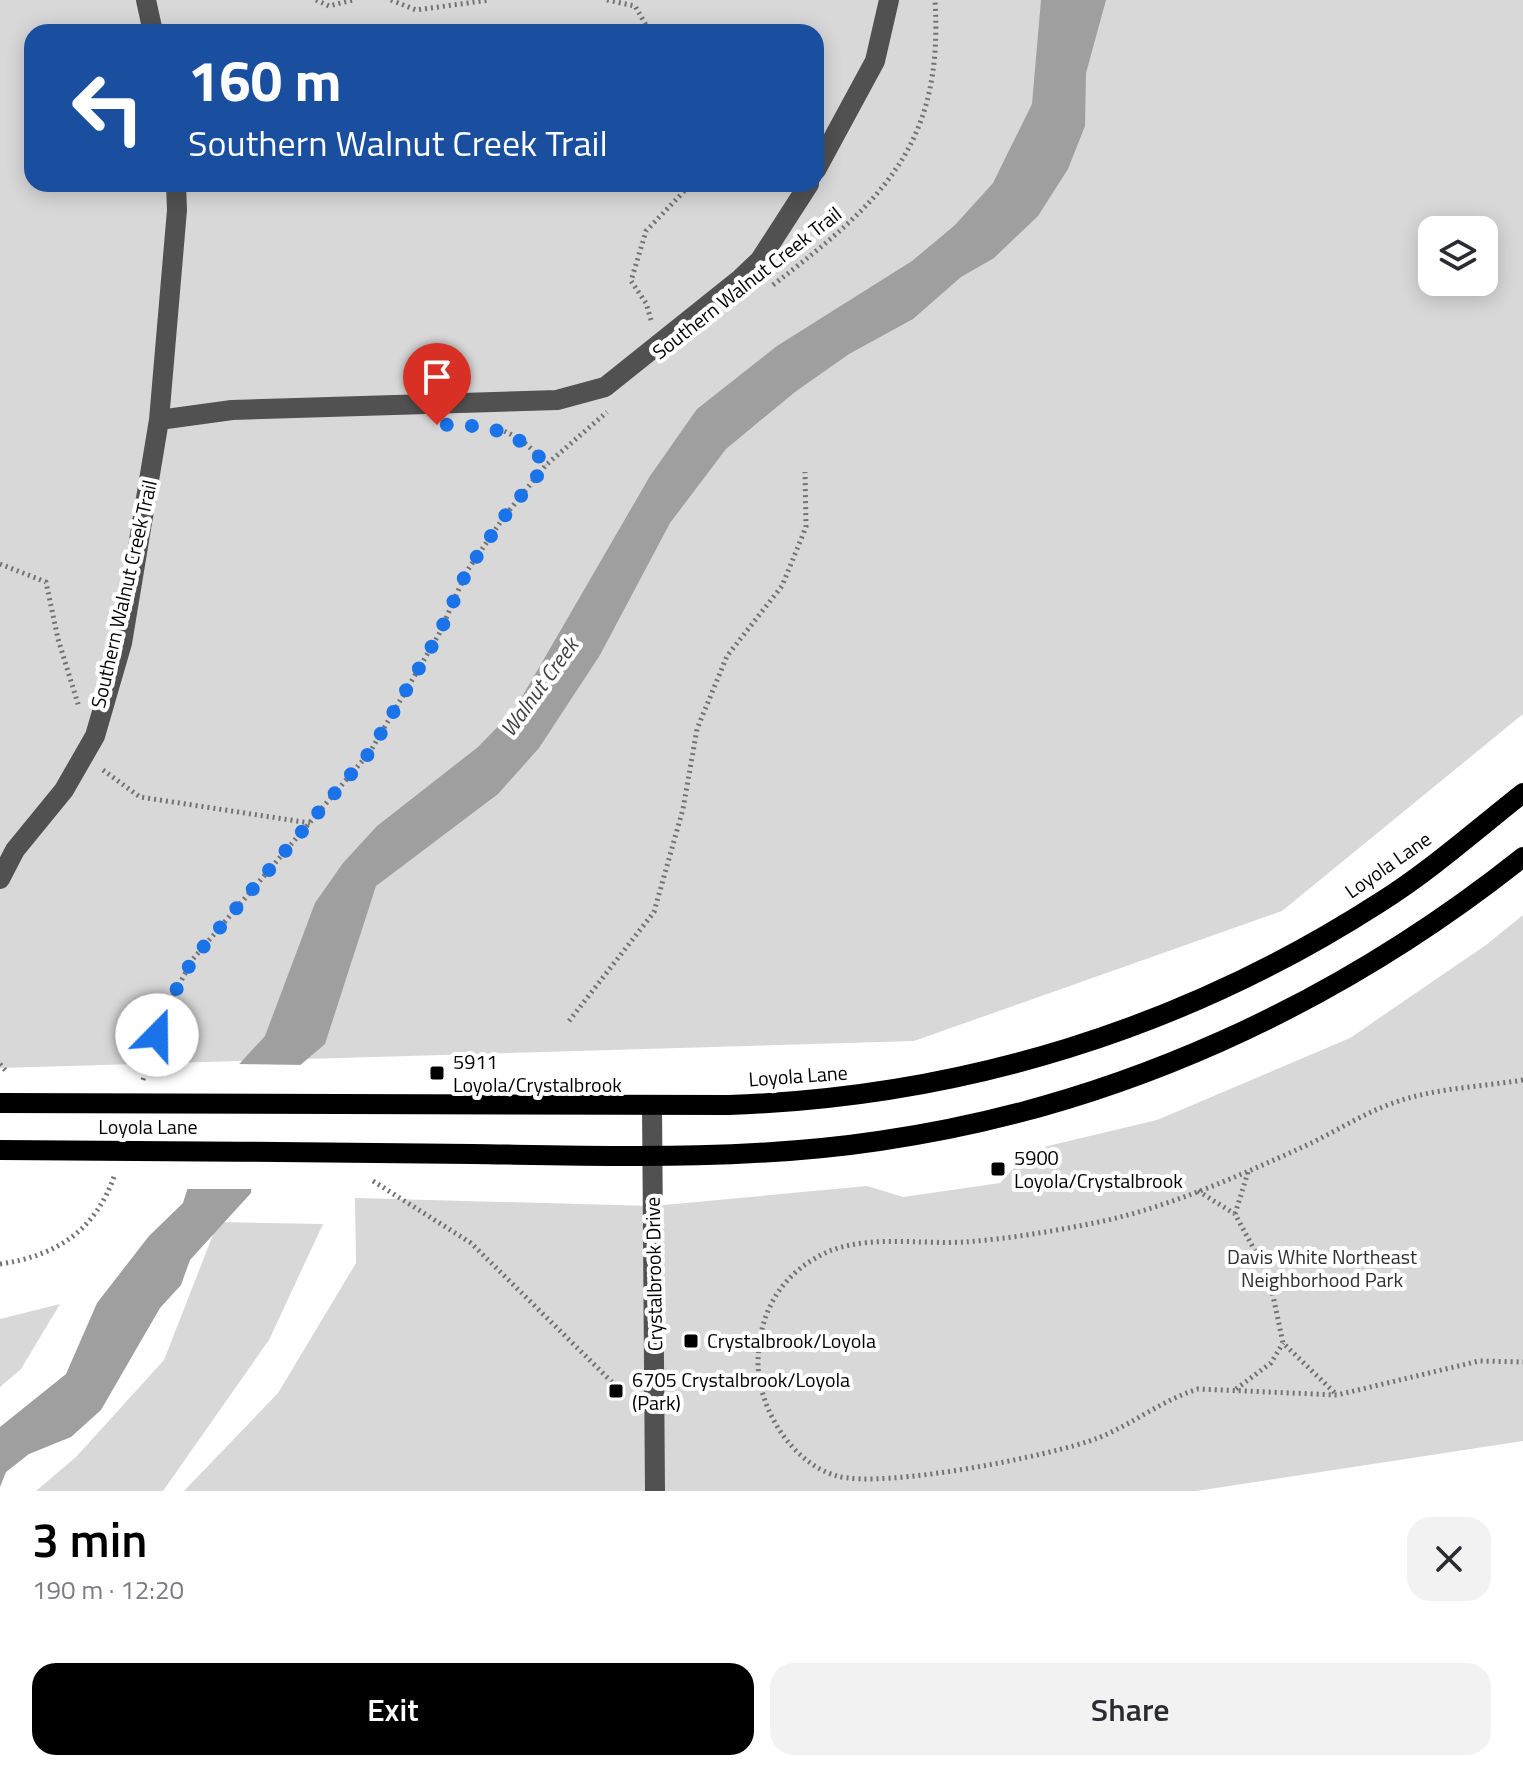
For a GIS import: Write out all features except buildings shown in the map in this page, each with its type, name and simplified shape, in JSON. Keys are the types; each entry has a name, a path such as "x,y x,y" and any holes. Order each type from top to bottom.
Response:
{"main road":[{"name":"Loyola Lane","path":"0,1103 652,1105 782,1103 890,1091 1039,1059 1119,1032 1243,981 1334,931 1424,872 1523,793"},
{"name":"Loyola Lane","path":"0,1150 653,1157 815,1148 879,1141 1002,1116 1132,1078 1228,1039 1322,992 1443,916 1523,857"}],"street":[{"path":"146,0 151,24"},
{"path":"824,155 875,61 889,0"},
{"path":"0,879 15,850 64,790 95,736 122,643 159,420 176,192"},
{"path":"159,420 232,410 557,400 605,387 760,260 804,192"},
{"name":"Crystalbrook Drive","path":"652,1105 655,1491"}],"path":[{"path":"316,0 329,6 353,0"},
{"path":"391,0 416,10 490,0"},
{"path":"607,0 635,6 645,24"},
{"name":"Southern Walnut Creek Trail","path":"768,289 854,221 903,159 926,106 932,81 937,48 935,0"},
{"path":"658,345 646,303 631,281 646,231 683,192"},
{"path":"150,1057 164,1012 193,959 370,752 439,634 467,571 504,517 546,465 612,408"},
{"path":"480,426 515,435 534,449 546,465"},
{"path":"569,1021 654,912 683,809 697,729 727,656 782,586 806,527 805,472"},
{"path":"0,564 46,582 74,697 95,736 100,768 140,797 311,823"},
{"path":"0,1064 6,1071"},
{"path":"1523,1080 1429,1093 1398,1101 1305,1146 1118,1218 965,1242 866,1244 828,1251 791,1275 764,1316 758,1342 758,1377 772,1418 793,1449 815,1468 841,1477 875,1479 959,1469 1094,1439 1129,1424 1181,1394 1198,1389 1337,1395 1479,1361 1523,1362"},
{"path":"1235,1214 1249,1169"},
{"path":"0,1264 41,1255 78,1234 113,1179"},
{"path":"373,1181 471,1243 618,1388"},
{"path":"1196,1190 1235,1214 1269,1277 1283,1343 1337,1395"},
{"path":"1236,1389 1271,1363 1283,1343"}],"green space":[{"path":"0,0 1523,0 1523,714 1282,911 914,1041 0,1068"},
{"name":"Davis White Northeast Neighborhood Park","path":"1523,915 1523,1441 1196,1491 184,1491 278,1393 356,1263 355,1198 653,1206 867,1186 903,1197 1000,1183 1031,1150 1157,1120 1350,1038 1486,945"},
{"path":"218,1222 323,1224 269,1340 163,1491 36,1491 76,1457 164,1360"},
{"path":"60,1304 21,1369 0,1387 0,1319"}],"water":[{"name":"Walnut Creek","path":"1041,0 1106,0 1086,73 1085,126 1068,169 1038,216 994,258 961,277 913,319 849,354 795,392 726,449 670,523 600,655 539,748 498,794 376,886 325,1044 284,1079 257,1117 251,1193 190,1260 181,1285 160,1308 101,1410 71,1437 29,1454 6,1472 0,1487 0,1427 66,1374 97,1303 149,1236 183,1203 219,1086 265,1036 315,903 343,863 377,826 478,747 515,709 650,476 697,409 777,346 912,261 955,225 993,183 1032,104"}],"pier":[{"path":"233,1064 306,1065 287,1082 261,1118 255,1189 183,1189 215,1084"}],"place":[{"name":"5911 Loyola/Crystalbrook","path":"437,1073"},
{"name":"5900 Loyola/Crystalbrook","path":"998,1169"},
{"name":"Crystalbrook/Loyola","path":"691,1341"},
{"name":"6705 Crystalbrook/Loyola (Park)","path":"616,1391"}],"route":[{"path":"157,1035 164,1012 193,959 370,752 408,692 439,634 467,571 504,517 546,465 534,449 515,435 494,427 437,425"}]}
